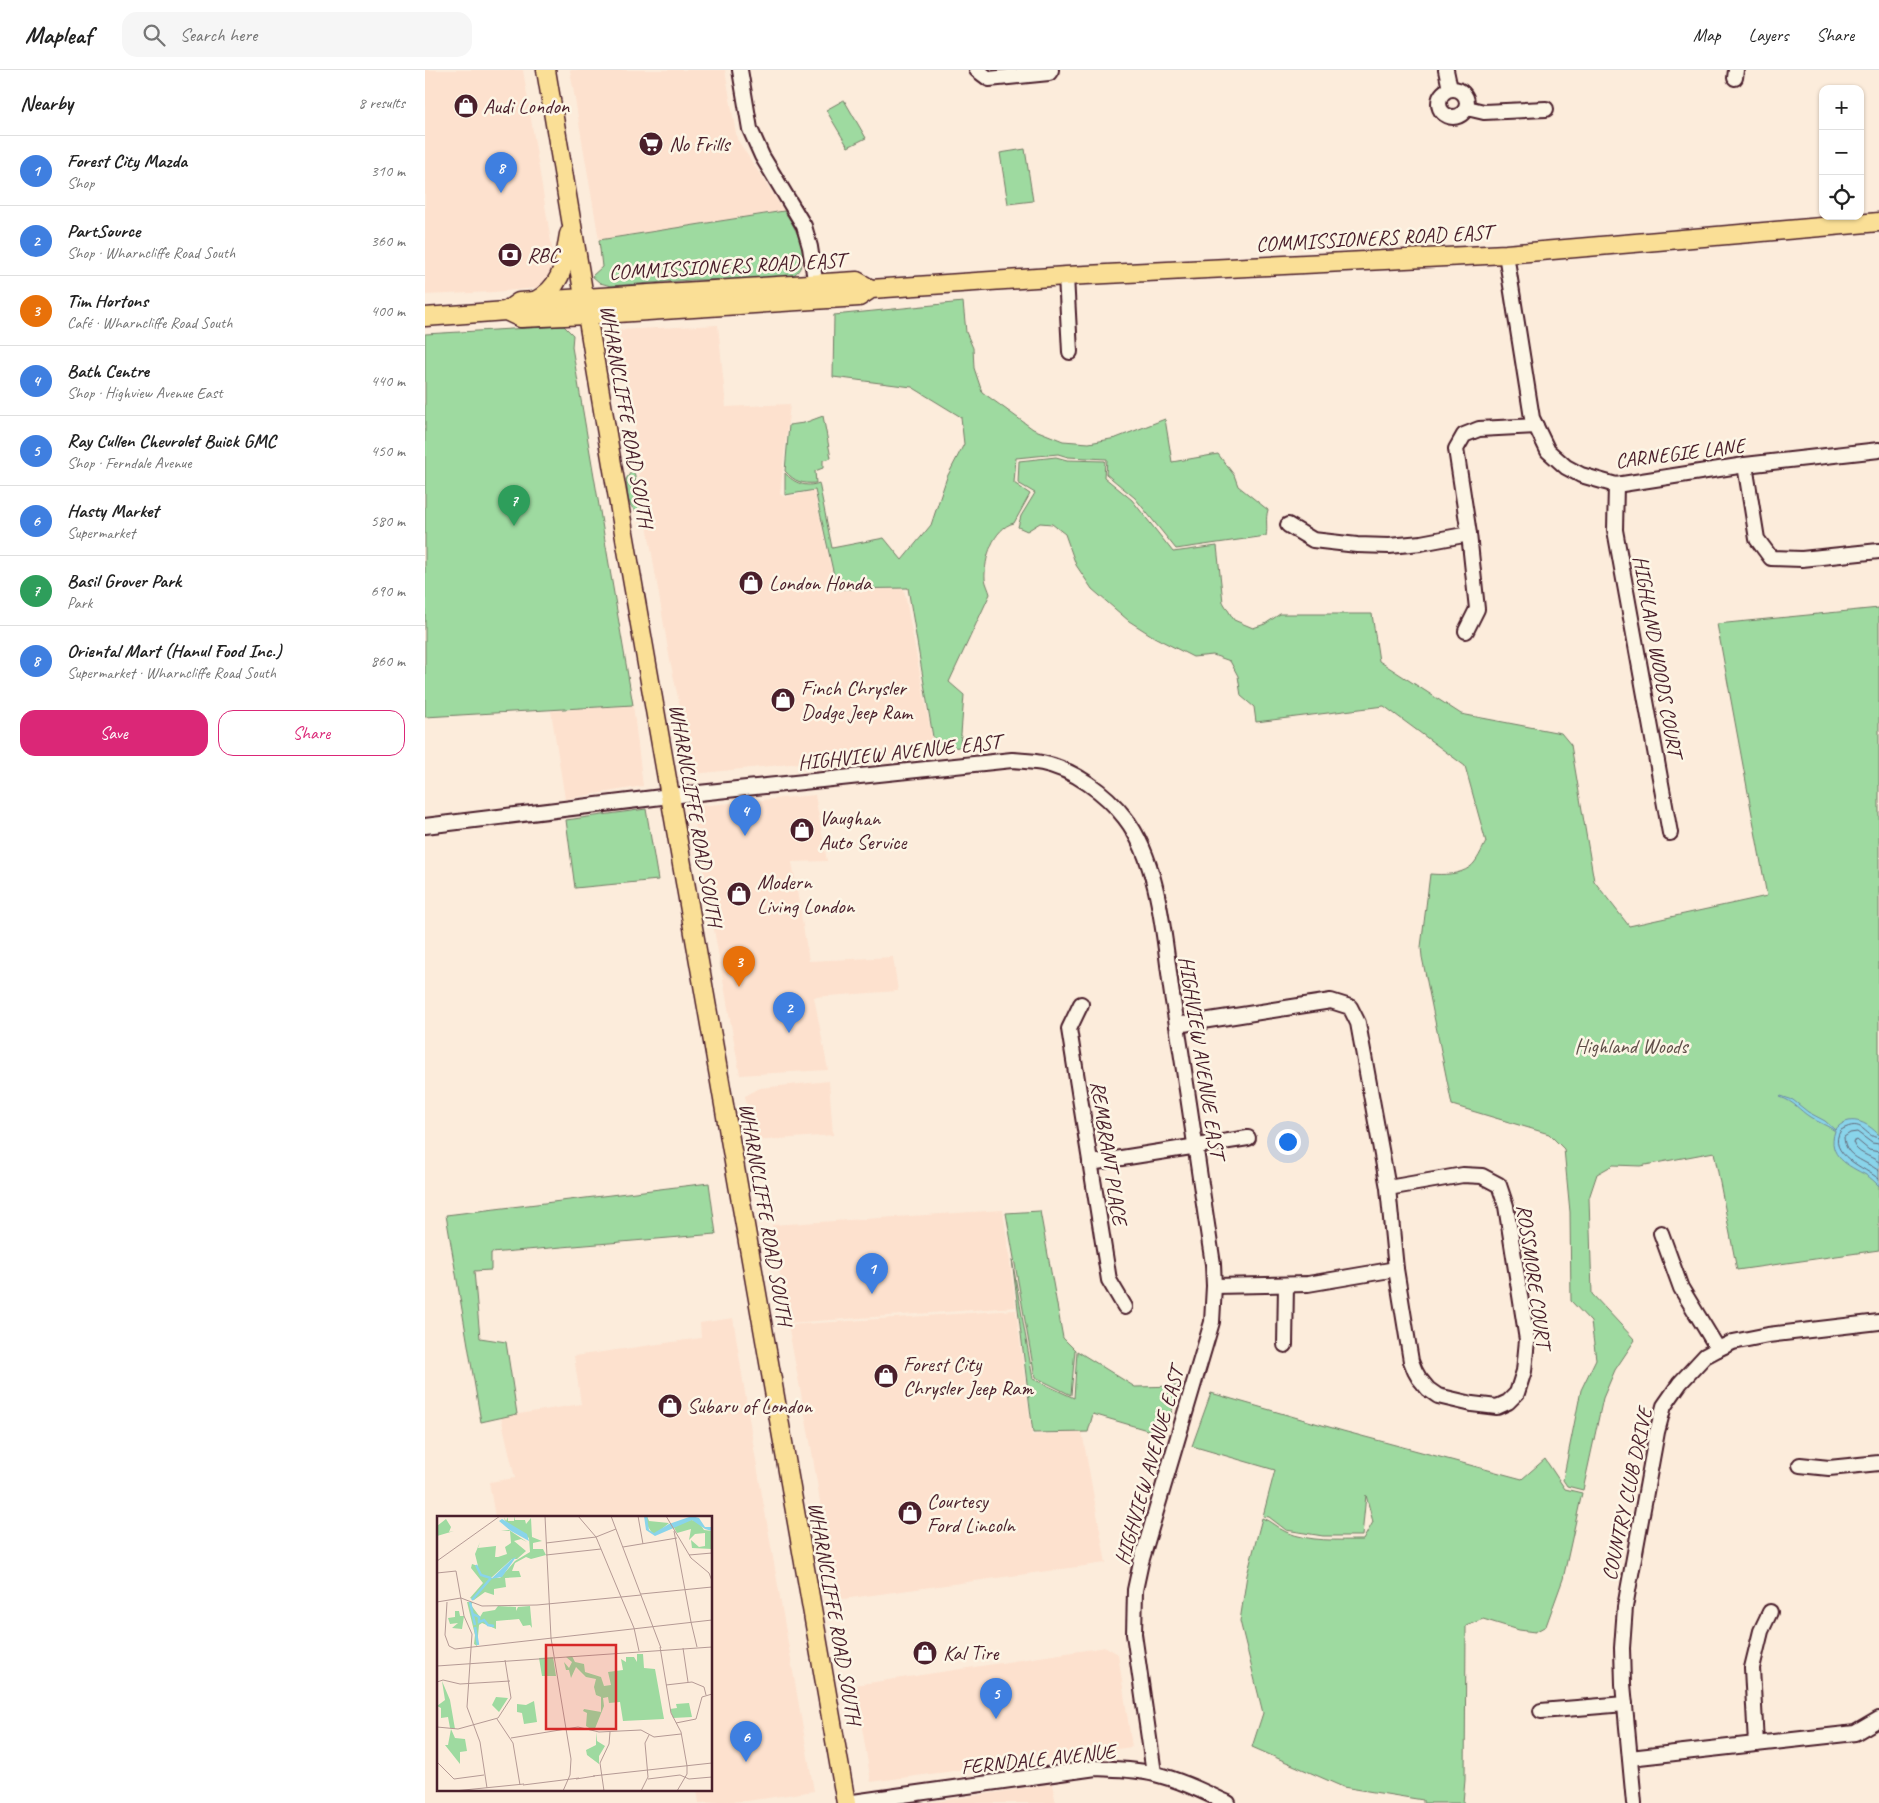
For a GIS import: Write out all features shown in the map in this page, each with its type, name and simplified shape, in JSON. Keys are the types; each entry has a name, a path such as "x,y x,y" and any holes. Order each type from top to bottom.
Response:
{"main road":[{"name":"WHARNCLIFFE ROAD SOUTH","path":"546,70 670,796 846,1803"},
{"path":"535,301 552,288 562,272 571,218"},
{"name":"COMMISSIONERS ROAD EAST","path":"506,311 519,302 584,297 816,291 859,297 871,289 1066,276 1506,254 1879,222"},
{"name":"COMMISSIONERS ROAD EAST","path":"506,311 521,318 587,315 816,291"},
{"path":"425,317 506,311"}],"street":[{"path":"740,70 750,129 762,156 804,226 810,247 816,291"},
{"path":"977,70 989,79 1049,73 1051,70"},
{"path":"1446,70 1450,89"},
{"path":"1450,89 1457,90 1467,100 1467,108 1463,114 1456,117 1449,117 1442,113 1439,107 1439,99 1443,93 1450,89"},
{"path":"1467,108 1483,112 1546,109"},
{"name":"CARNEGIE LANE","path":"1506,254 1532,418 1548,451 1581,476 1616,485 1745,466 1879,450"},
{"path":"1066,276 1070,352"},
{"path":"1466,631 1477,609 1469,534 1456,449 1464,436 1479,429 1536,426"},
{"path":"1745,466 1757,539 1771,558 1801,559 1879,551"},
{"name":"HIGHLAND WOODS COURT","path":"1616,485 1615,530 1670,833"},
{"path":"1288,525 1313,540 1357,545 1389,546 1421,543 1469,534"},
{"name":"HIGHVIEW AVENUE EAST","path":"425,826 670,796 1012,760 1043,763 1072,774 1098,790 1113,803 1126,819 1141,843 1149,864 1155,892 1213,1264 1214,1286 1212,1322 1141,1562 1135,1590 1134,1634 1154,1773"},
{"name":"ROSSMORE COURT","path":"1177,1025 1331,1002 1350,1007 1358,1023 1387,1188 1396,1269 1411,1361 1415,1371 1437,1396 1472,1404 1497,1407 1508,1402 1517,1394 1524,1371 1527,1340 1506,1206 1499,1185 1482,1176 1463,1175 1387,1188"},
{"name":"REMBRANT PLACE","path":"1081,1004 1069,1029 1109,1280 1125,1307"},
{"path":"1090,1163 1248,1138"},
{"path":"1661,1233 1681,1288 1718,1349"},
{"path":"1214,1286 1307,1284 1396,1269"},
{"path":"1285,1345 1286,1285"},
{"name":"COUNTRY CLUB DRIVE","path":"1634,1803 1622,1648 1625,1607 1657,1432 1664,1406 1679,1382 1705,1356 1733,1342 1768,1335 1879,1322"},
{"path":"1800,1465 1829,1468 1879,1463"},
{"path":"1756,1744 1753,1668 1761,1630 1770,1612"},
{"path":"1541,1712 1625,1704"},
{"path":"1630,1758 1855,1733 1879,1719"},
{"name":"FERNDALE AVENUE","path":"846,1803 1096,1768 1154,1773 1186,1784 1228,1803"}],"shaded area":[{"path":"425,70 523,70 555,266 551,277 537,288 425,295"},
{"path":"570,70 725,70 737,139 784,211 599,240"},
{"path":"718,325 726,407 790,404 780,494 785,497 814,491 836,590 904,589 934,749 694,774 669,655 638,471 636,454 638,446 618,330"},
{"path":"633,705 643,786 565,799 551,711"},
{"path":"815,795 827,861 792,862 809,961 893,957 898,991 814,997 828,1070 740,1075 693,812 699,806"},
{"path":"829,1081 833,1135 754,1141 745,1096 760,1088"},
{"path":"1003,1210 1016,1307 788,1323 772,1225"},
{"path":"1016,1310 1032,1435 1082,1432 1106,1563 836,1600 812,1452 788,1325"},
{"path":"733,1318 814,1791 747,1801 699,1803 697,1790 713,1790 713,1516 495,1516 489,1482 515,1478 501,1417 581,1404 574,1356 701,1338 700,1323"},
{"path":"1106,1647 1118,1654 1132,1747 871,1782 855,1685"},
{"path":"1052,1784 1056,1803 925,1803"}],"green space":[{"path":"844,100 866,138 848,147 826,110"},
{"path":"1025,149 1033,201 1008,204 1000,153"},
{"path":"784,211 796,231 803,254 799,270 795,274 783,279 691,280 611,286 600,283 592,276 602,267 599,240"},
{"path":"963,302 966,332 973,348 974,368 982,392 1033,429 1063,441 1089,443 1116,438 1165,419 1172,462 1218,454 1234,475 1238,486 1268,510 1267,529 1266,536 1176,549 1135,498 1106,474 1107,459 1068,457 1058,454 1016,458 1014,483 1030,494 1014,523 1000,531 991,545 985,571 985,579 990,594 949,682 964,695 960,747 935,749 908,588 837,589 815,490 785,495 785,473 801,484 819,483 832,548 884,538 902,560 931,525 947,477 964,444 961,417 912,387 833,377 834,315"},
{"path":"564,326 573,335 572,347 633,705 425,717 425,334"},
{"path":"823,416 831,458 823,460 823,468 815,471 816,483 799,482 785,471 789,425 804,423"},
{"name":"Highland Woods","path":"1056,457 1067,460 1105,461 1104,477 1132,500 1173,552 1217,546 1223,602 1234,620 1253,628 1265,624 1280,614 1372,614 1379,661 1461,714 1561,733 1571,745 1594,881 1629,926 1767,896 1717,624 1879,608 1879,1250 1737,1270 1714,1152 1640,1166 1613,1165 1597,1174 1589,1198 1592,1294 1635,1340 1615,1370 1603,1398 1583,1490 1567,1486 1563,1480 1581,1390 1596,1359 1591,1322 1571,1301 1570,1212 1564,1149 1549,1134 1452,1105 1422,957 1421,947 1430,874 1451,874 1466,870 1475,862 1486,842 1465,766 1384,706 1256,722 1254,707 1241,696 1238,676 1230,661 1213,655 1193,657 1154,637 1129,621 1092,589 1076,565 1065,534 1052,524 1040,523 1027,531 1018,527 1021,516 1035,493 1018,483 1019,461"},
{"path":"634,471 641,512 636,511 630,504 628,494 626,479"},
{"path":"646,809 658,880 575,888 566,820"},
{"path":"709,1183 716,1234 491,1253 491,1270 474,1271 480,1338 506,1342 517,1414 481,1422 446,1215"},
{"path":"1040,1211 1063,1338 1075,1350 1071,1395 1035,1377 1006,1213"},
{"path":"1012,1259 1033,1379 1074,1398 1077,1351 1135,1387 1180,1386 1164,1435 1093,1414 1088,1432 1033,1433"},
{"path":"1211,1393 1522,1479 1545,1459 1565,1489 1582,1493 1563,1579 1546,1626 1535,1632 1519,1630 1483,1619 1466,1626 1465,1780 1463,1803 1423,1803 1423,1800 1343,1787 1252,1747 1263,1713 1240,1621 1247,1575 1262,1518 1295,1535 1314,1539 1334,1540 1363,1540 1373,1522 1366,1495 1362,1536 1323,1536 1286,1530 1269,1517 1263,1516 1275,1470 1192,1446"}],"water":[{"path":"1781,1096 1793,1100 1808,1112 1825,1121 1835,1130 1846,1122 1858,1121 1874,1130 1879,1135 1879,1186 1868,1176 1846,1164 1836,1154 1833,1140 1835,1131 1810,1117"}],"place":[{"name":"Audi London","path":"466,106"},
{"name":"No Frills","path":"651,144"},
{"name":"Oriental Mart (Hanul Food Inc.)","path":"501,193"},
{"name":"RBC","path":"510,255"},
{"name":"Basil Grover Park","path":"514,526"},
{"name":"London Honda","path":"751,583"},
{"name":"Finch Chrysler Dodge Jeep Ram","path":"783,700"},
{"name":"Vaughan Auto Service","path":"802,830"},
{"name":"Bath Centre","path":"745,836"},
{"name":"Modern Living London","path":"739,894"},
{"name":"Tim Hortons","path":"739,987"},
{"name":"PartSource","path":"789,1033"},
{"name":"Forest City Mazda","path":"872,1294"},
{"name":"Forest City Chrysler Jeep Ram","path":"886,1376"},
{"name":"Subaru of London","path":"670,1406"},
{"name":"Courtesy Ford Lincoln","path":"910,1513"},
{"name":"Kal Tire","path":"925,1653"},
{"name":"Ray Cullen Chevrolet Buick GMC","path":"996,1719"},
{"name":"Hasty Market","path":"746,1762"}]}
